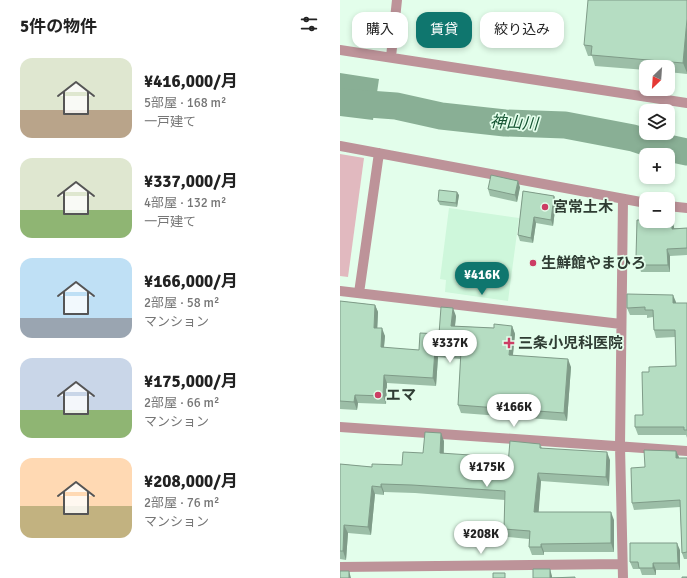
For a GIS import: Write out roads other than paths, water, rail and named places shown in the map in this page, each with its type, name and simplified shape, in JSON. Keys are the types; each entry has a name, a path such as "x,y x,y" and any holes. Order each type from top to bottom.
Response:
{"street":[{"path":"391,57 397,0"},
{"path":"340,50 687,103"},
{"path":"340,146 639,202"},
{"path":"359,293 379,153"},
{"path":"622,199 620,446 623,578"},
{"path":"675,207 687,208"},
{"path":"340,291 621,324"},
{"path":"340,427 687,451"},
{"path":"340,567 622,564"}],"waterway":[{"name":"神山川","path":"340,102 396,106 441,116 505,123 565,125 633,138 654,145 687,152"}],"place":[{"name":"宮常土木","path":"545,207"},
{"name":"生鮮館やまひろ","path":"533,263"},
{"name":"三条小児科医院","path":"509,343"},
{"name":"エマ","path":"378,395"}]}
